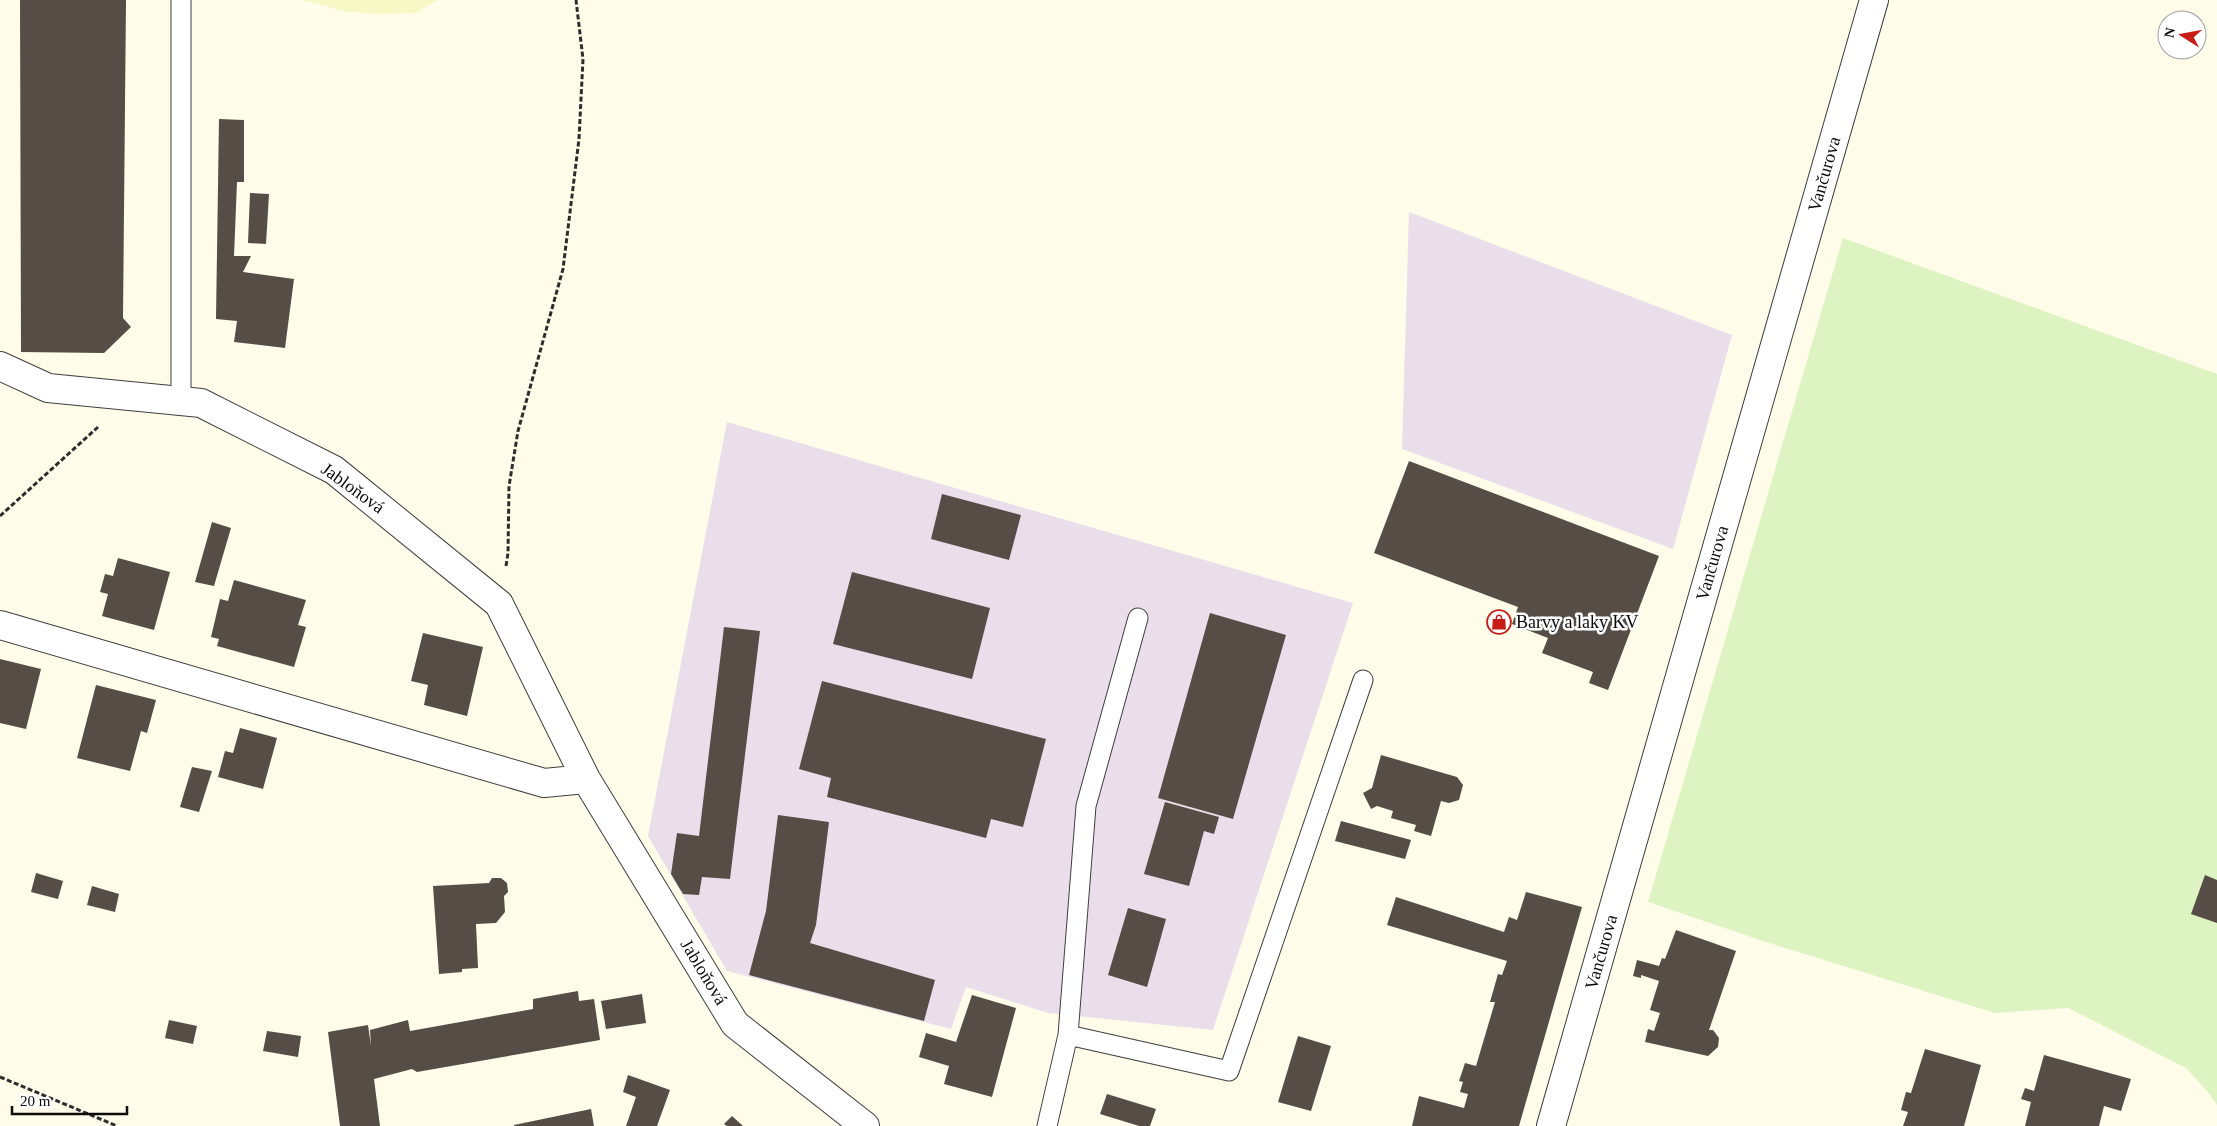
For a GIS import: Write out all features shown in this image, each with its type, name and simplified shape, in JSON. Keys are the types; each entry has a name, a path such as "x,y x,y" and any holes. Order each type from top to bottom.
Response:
{"street":[{"name":"Vančurova","path":"1551,1126 1874,0"},
{"name":"Jabloňová","path":"0,366 48,388 201,402 334,470 499,604 586,779 736,1024 865,1126"},
{"path":"0,625 544,783 586,779"}],"lane":[{"path":"181,0 181,401"},
{"path":"1047,1126 1068,1035 1086,806 1138,618"},
{"path":"1068,1035 1229,1071 1363,680"}],"path":[{"path":"499,604 508,553 509,486 518,432 563,269 579,139 582,69 576,0"},
{"path":"0,516 132,396"},
{"path":"0,1077 117,1126"}],"shaded area":[{"path":"1409,212 1732,335 1673,549 1402,449"},
{"path":"727,422 1353,603 1213,1030 1048,1013 966,987 951,1029 727,971 648,836"}],"green space":[{"path":"302,0 437,0 416,13 380,14 348,12"},
{"path":"1843,238 2217,374 2217,1105 2186,1068 2068,1008 1995,1013 1763,941 1648,902"}],"building":[{"path":"20,0 126,0 123,318 131,327 104,353 21,352"},
{"path":"219,119 244,120 244,182 237,182 234,256 251,256 243,272 294,279 285,348 234,342 237,321 216,319"},
{"path":"250,193 269,194 266,244 248,243"},
{"path":"1409,461 1659,556 1608,690 1589,683 1593,672 1542,653 1548,638 1512,624 1518,607 1374,553"},
{"path":"942,494 1021,515 1009,560 931,539"},
{"path":"212,522 231,528 214,586 195,582"},
{"path":"118,558 170,572 154,630 102,616 108,594 100,592 105,574 113,576"},
{"path":"852,572 990,608 972,679 833,644"},
{"path":"234,580 306,600 298,625 306,627 294,667 217,646 219,639 211,637 220,599 228,601"},
{"path":"1210,613 1286,635 1233,819 1158,798"},
{"path":"724,627 760,631 730,879 702,877 699,895 683,894 671,874 677,833 699,836"},
{"path":"423,633 483,647 467,716 424,705 428,685 411,681"},
{"path":"0,659 41,669 26,729 0,723"},
{"path":"822,681 1046,739 1023,827 991,819 986,838 827,797 831,778 799,769"},
{"path":"96,685 156,700 147,733 141,731 130,771 77,758"},
{"path":"240,728 277,738 263,789 218,777 225,751 233,753"},
{"path":"1381,755 1457,777 1463,785 1459,800 1449,803 1441,801 1431,836 1414,831 1416,825 1391,818 1393,811 1377,806 1371,809 1363,793 1372,788"},
{"path":"192,767 212,771 199,812 180,807"},
{"path":"1165,802 1219,817 1214,834 1204,831 1189,886 1144,874"},
{"path":"778,815 829,822 816,925 810,943 935,980 924,1021 749,975 766,911"},
{"path":"1341,821 1411,840 1405,859 1335,841"},
{"path":"36,873 63,881 58,899 31,892"},
{"path":"2205,875 2217,880 2217,923 2191,914"},
{"path":"492,878 501,878 507,883 508,892 504,896 505,912 496,923 476,924 478,968 462,969 462,972 439,974 433,886 489,883"},
{"path":"92,886 119,894 115,912 87,905"},
{"path":"1526,892 1582,907 1519,1126 1412,1126 1419,1096 1464,1108 1468,1094 1460,1092 1463,1082 1459,1081 1465,1063 1476,1066 1495,1002 1490,1002 1498,974 1502,975 1507,961 1387,925 1396,897 1504,932 1509,917 1517,920"},
{"path":"1128,908 1166,919 1147,987 1108,975"},
{"path":"1676,930 1736,951 1709,1030 1713,1030 1719,1038 1718,1047 1708,1056 1645,1042 1648,1029 1654,1031 1660,1013 1650,1010 1659,981 1641,975 1641,978 1633,976 1637,960 1659,966 1662,958 1665,959"},
{"path":"578,991 579,1001 594,999 600,1040 417,1072 412,1069 374,1079 380,1126 340,1126 328,1032 368,1025 371,1046 370,1030 408,1020 410,1031 533,1009 533,999"},
{"path":"642,994 646,1023 606,1029 601,1001"},
{"path":"972,995 1016,1008 992,1097 944,1084 949,1066 919,1057 926,1033 956,1042"},
{"path":"169,1020 197,1026 193,1044 165,1038"},
{"path":"267,1031 301,1036 298,1057 263,1051"},
{"path":"1298,1036 1331,1046 1311,1111 1278,1102"},
{"path":"1925,1049 1981,1065 1964,1126 1903,1126 1908,1112 1901,1110 1906,1092 1911,1093"},
{"path":"2044,1055 2131,1079 2121,1111 2104,1106 2099,1126 2025,1126 2031,1102 2021,1099 2025,1088 2034,1091"},
{"path":"628,1075 670,1090 657,1126 626,1126 636,1097 623,1092"},
{"path":"1107,1094 1156,1109 1150,1126 1139,1126 1100,1114"},
{"path":"591,1109 594,1126 514,1126 514,1125"},
{"path":"732,1116 743,1126 727,1126 724,1124"}],"place":[{"name":"Barvy a laky KV","path":"1499,622"}]}
